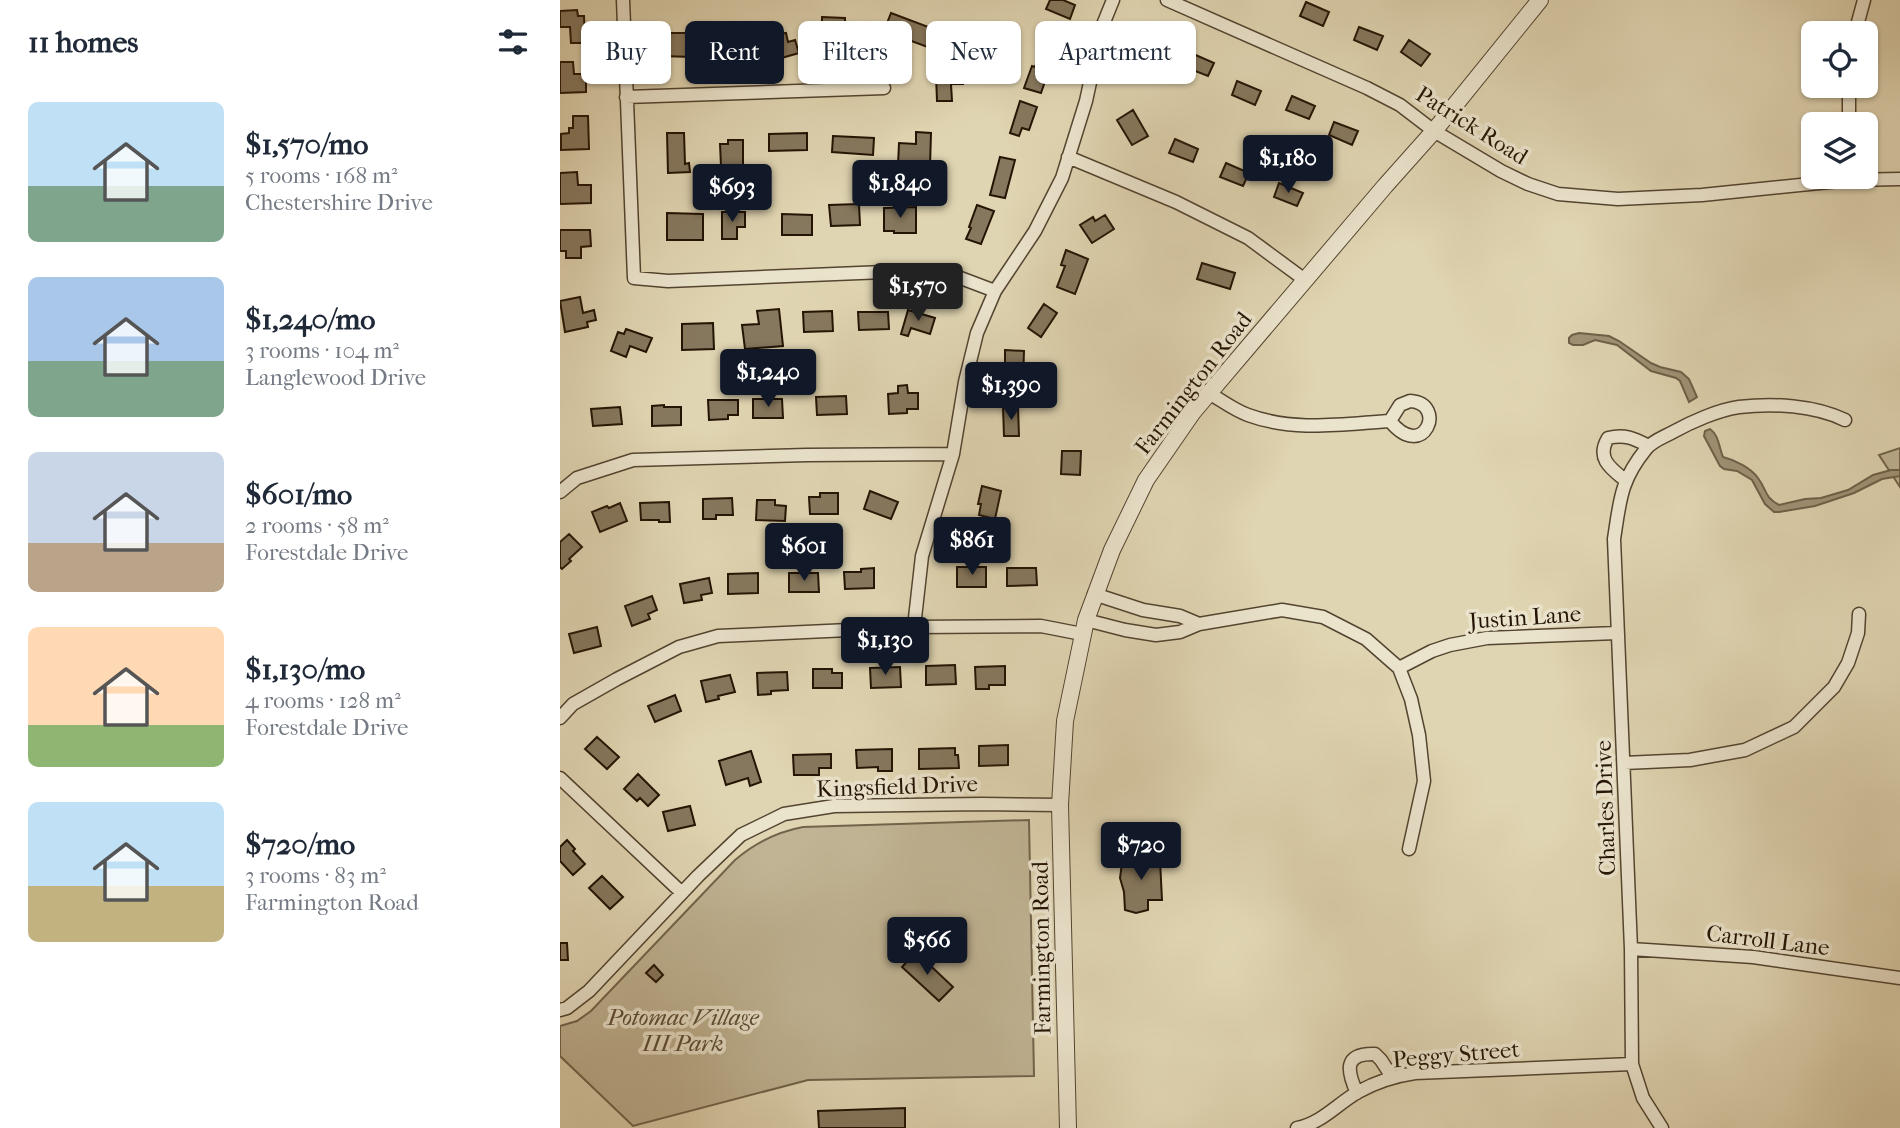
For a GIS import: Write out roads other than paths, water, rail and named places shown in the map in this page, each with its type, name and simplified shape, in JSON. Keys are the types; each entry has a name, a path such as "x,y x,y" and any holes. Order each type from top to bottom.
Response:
{"street":[{"path":"622,0 634,278 668,281 884,272 950,274 995,291"},
{"path":"914,627 922,556 953,454 965,382 977,333 995,291 1035,231 1062,178 1086,101 1102,27 1113,0"},
{"name":"Patrick Road","path":"1167,0 1400,104 1434,131 1501,172 1558,194 1618,199 1702,195 1801,184"},
{"name":"Farmington Road","path":"1068,1128 1060,804 1065,721 1084,627 1112,550 1146,480 1193,412 1434,131 1540,0"},
{"path":"1858,21 1864,0"},
{"path":"626,97 884,88"},
{"path":"1068,157 1176,202 1248,238 1305,281"},
{"name":"Patrick Road","path":"1878,179 1900,179"},
{"path":"1209,393 1245,414 1277,424 1316,426 1390,421"},
{"name":"Charles Drive","path":"1662,1128 1643,1098 1632,1064 1631,949 1614,539 1621,494 1625,480 1648,446 1691,422 1737,407 1783,406 1828,412 1844,420"},
{"path":"1625,480 1604,459 1602,447 1608,438 1630,436 1648,446"},
{"path":"560,492 576,478 634,460 953,454"},
{"path":"1094,594 1143,610 1180,616 1199,624"},
{"path":"560,718 573,704 617,679 679,647 718,636 914,627 1041,626 1125,630 1156,635 1180,632 1199,624 1282,610 1323,617 1366,639 1399,668 1411,699 1424,781 1409,849"},
{"path":"1624,763 1690,760 1745,750 1794,727 1834,687 1849,663 1858,633 1859,614"},
{"name":"Justin Lane","path":"1399,668 1441,648 1487,638 1617,633"},
{"path":"560,778 682,893"},
{"name":"Kingsfield Drive","path":"560,1010 567,1008 589,990 741,835 784,814 834,806 1060,804"},
{"name":"Carroll Lane","path":"1631,949 1753,957 1900,978"},
{"path":"1357,1093 1349,1075 1350,1065 1356,1058 1375,1054 1392,1077"},
{"name":"Peggy Street","path":"1302,1128 1329,1114 1357,1093 1392,1077 1415,1073 1632,1064"}],"park label":[{"name":"Potomac Village III Park","path":"683,1030"}]}
